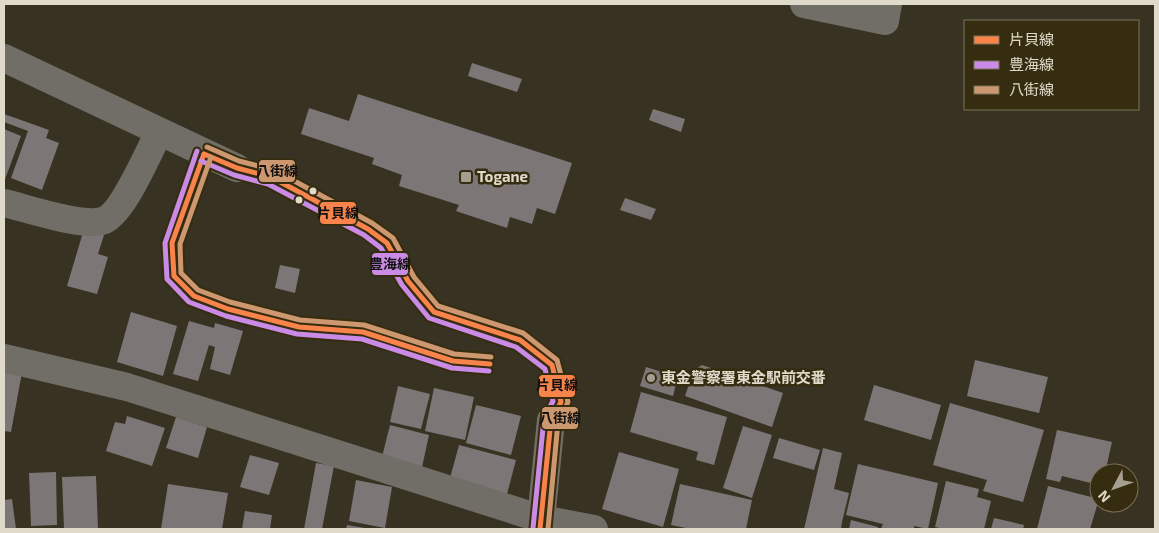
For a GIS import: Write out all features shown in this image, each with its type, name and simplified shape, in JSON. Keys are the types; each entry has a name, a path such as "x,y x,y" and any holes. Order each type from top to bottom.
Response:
{"main road":[{"path":"541,524 551,420"}],"street":[{"path":"804,4 885,21 888,4"},
{"path":"4,58 237,168"},
{"path":"4,203 79,221 103,221 120,207 159,132"},
{"path":"4,358 127,387 541,524 594,529"}],"building":[{"path":"472,63 522,79 517,92 468,76"},
{"path":"358,94 572,163 555,214 537,208 532,224 510,217 507,228 456,211 459,205 399,186 402,175 372,164 374,158 301,134 309,108 349,121"},
{"path":"653,109 685,119 681,132 649,120"},
{"path":"4,114 49,130 46,138 59,143 42,190 11,178 28,131 4,122"},
{"path":"4,129 21,136 4,182"},
{"path":"625,198 656,209 651,220 620,210"},
{"path":"84,229 104,235 98,254 108,257 97,294 67,286"},
{"path":"280,265 300,269 295,293 275,288"},
{"path":"131,312 177,326 163,376 117,362"},
{"path":"189,321 214,328 215,323 243,331 230,375 210,369 215,347 209,345 198,381 173,374"},
{"path":"975,360 1048,377 1039,413 967,396"},
{"path":"4,363 23,367 11,432 4,431"},
{"path":"702,365 783,393 772,427 685,396 694,370"},
{"path":"646,367 678,377 673,396 640,386"},
{"path":"874,385 941,405 931,440 864,420"},
{"path":"398,386 430,394 421,429 390,422"},
{"path":"434,388 474,397 465,440 425,431"},
{"path":"641,392 727,417 714,465 696,460 698,452 630,432"},
{"path":"950,403 1044,430 1023,502 983,491 987,480 933,465"},
{"path":"476,405 521,416 511,455 466,443"},
{"path":"127,416 165,428 152,466 106,451 115,422 125,424"},
{"path":"176,417 207,427 198,458 166,448"},
{"path":"390,425 429,435 422,467 382,457"},
{"path":"743,426 772,435 752,498 723,488"},
{"path":"1057,430 1112,442 1107,463 1089,463 1089,483 1062,476 1060,482 1046,479"},
{"path":"779,438 820,450 814,470 773,458"},
{"path":"459,445 516,460 507,494 450,478"},
{"path":"823,448 842,453 834,489 849,493 841,529 804,529"},
{"path":"619,452 679,469 663,527 602,509"},
{"path":"250,455 279,463 269,495 240,487"},
{"path":"316,463 334,466 322,529 304,529"},
{"path":"858,464 938,483 928,529 914,526 914,529 881,529 883,524 846,515"},
{"path":"56,472 57,525 31,526 29,473"},
{"path":"96,476 98,529 64,529 62,477"},
{"path":"356,480 392,487 385,528 349,521"},
{"path":"946,481 979,489 977,497 991,501 984,529 944,529 935,527"},
{"path":"168,484 228,493 222,529 161,529"},
{"path":"680,484 752,500 746,529 691,529 671,525"},
{"path":"1048,486 1089,496 1089,513 1095,513 1090,529 1037,529"},
{"path":"12,499 16,529 4,529 4,500"},
{"path":"245,511 272,515 270,529 242,529"},
{"path":"994,518 1024,525 1023,529 991,529"},
{"path":"851,520 878,527 878,529 849,529"},
{"path":"347,525 365,528 365,529 346,529"}],"transit line":[{"name":"八街線","path":"207,147 239,161 274,170 372,223 393,238 414,277 438,306 523,333 557,360 568,402 558,422 548,529"},
{"name":"豊海線","path":"197,151 165,243 167,279 189,302 226,316 297,334 362,339 452,368 489,371"},
{"name":"片貝線","path":"204,154 237,168 271,177 368,229 387,243 408,281 434,312 520,340 552,365 561,402 551,420 540,529"},
{"name":"片貝線","path":"204,154 172,243 174,276 194,296 228,309 299,327 363,332 453,361 490,364"},
{"name":"八街線","path":"211,157 180,244 181,273 198,290 230,302 300,320 364,325 454,354 491,357"},
{"name":"豊海線","path":"201,161 234,175 268,184 364,235 381,248 402,285 429,318 516,347 545,369 553,401 544,418 533,528"}],"place":[{"name":"Togane","path":"466,177"},
{"name":"東金警察署東金駅前交番","path":"651,378"}]}
